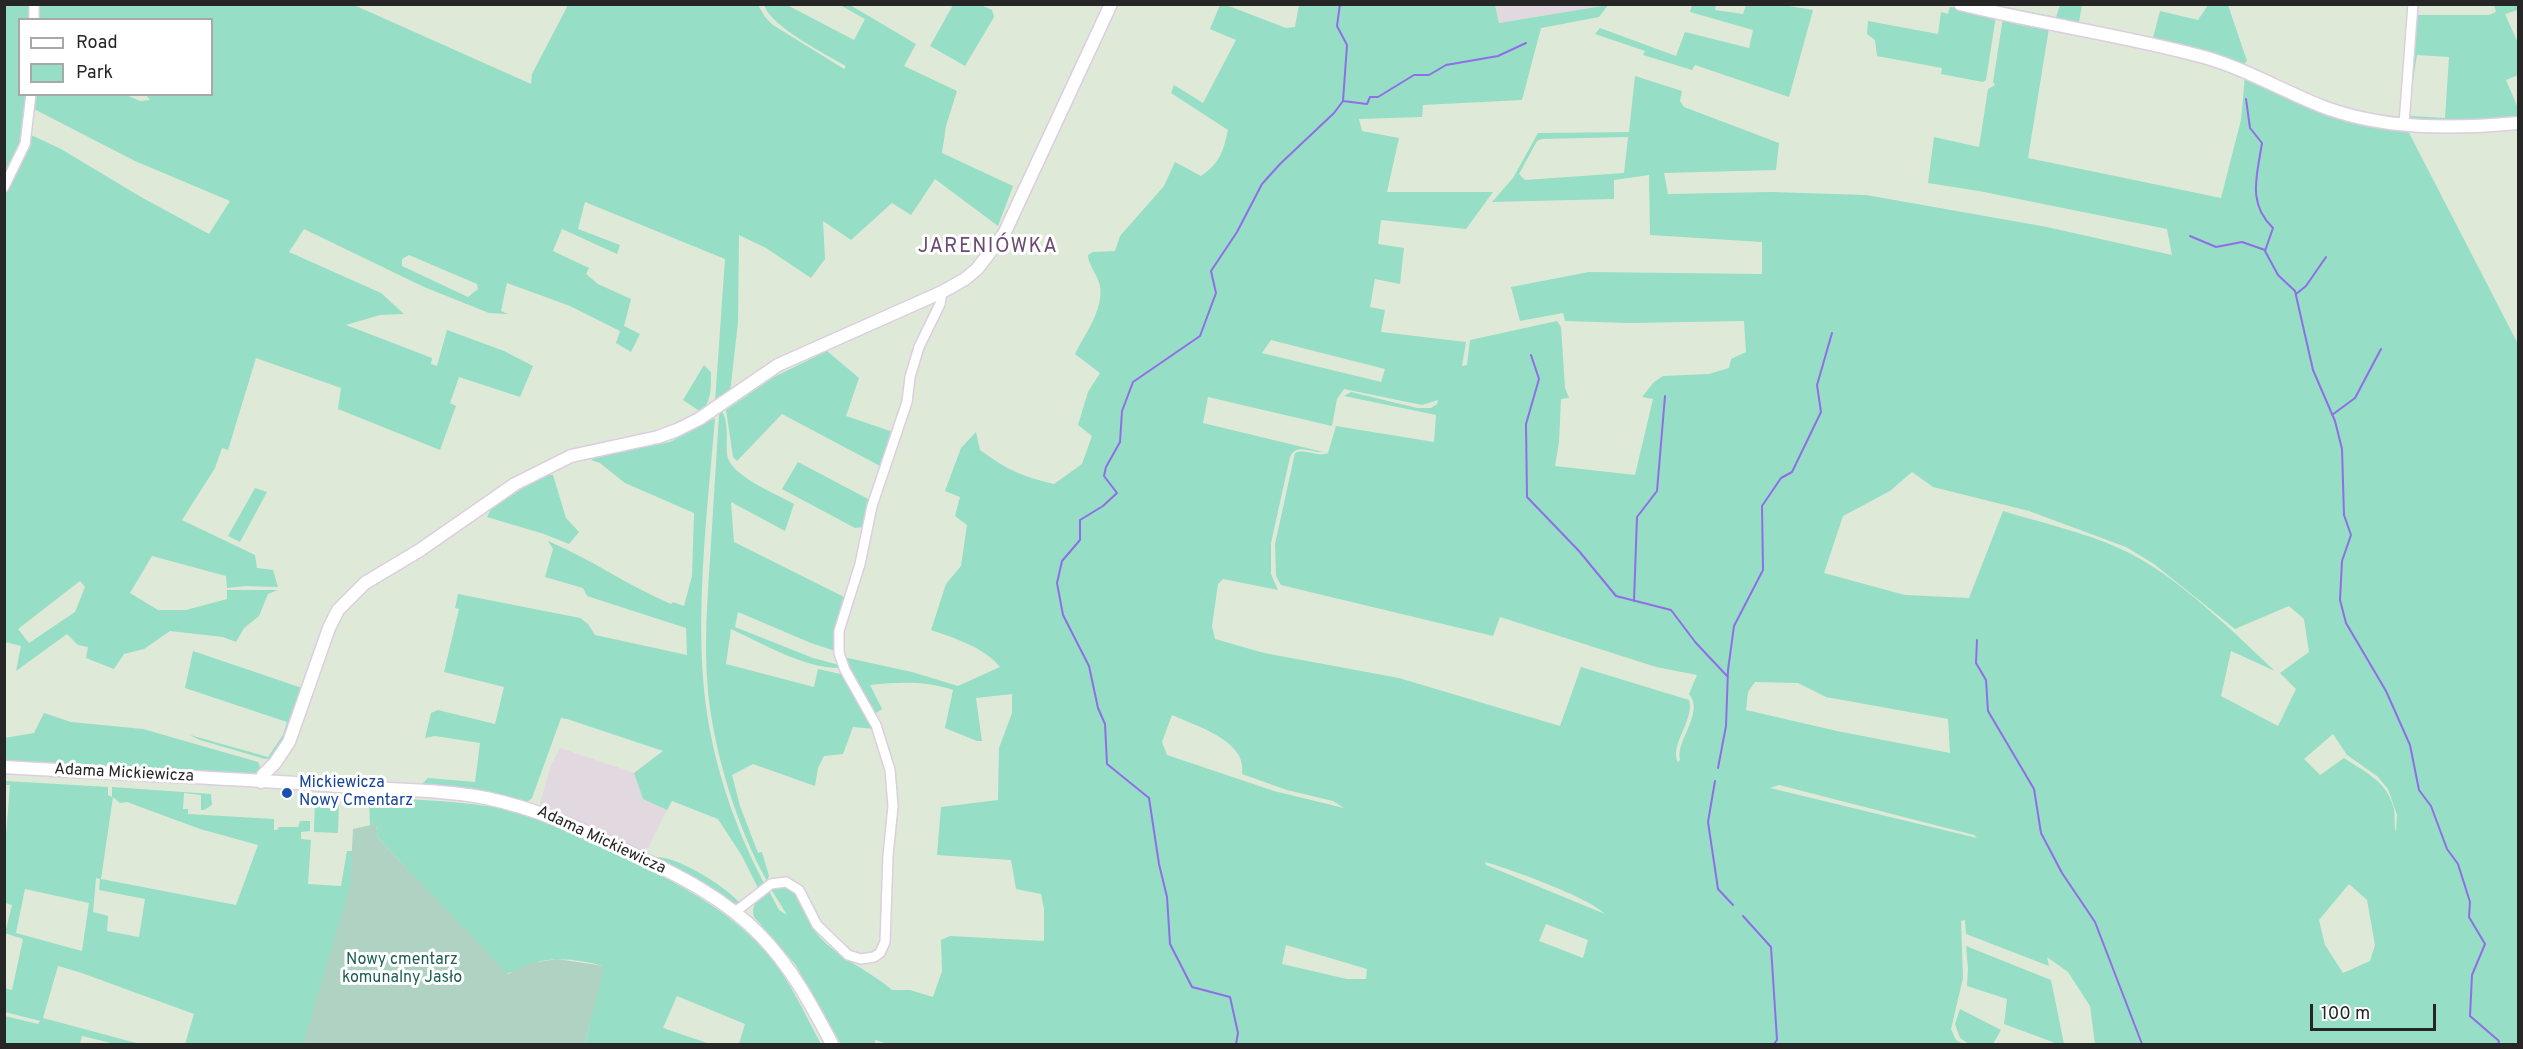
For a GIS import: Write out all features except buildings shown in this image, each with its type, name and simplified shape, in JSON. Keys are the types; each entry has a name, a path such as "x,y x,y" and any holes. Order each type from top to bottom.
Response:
{"street":[{"path":"261,782 263,775 275,764 289,742 329,628 338,610 365,583 420,550 515,484 544,468 571,456 658,437 677,430 699,419 778,365 942,292 977,269 1004,234 1111,4"},
{"path":"1960,4 2179,50 2252,73 2323,107 2352,115 2404,124 2457,128 2518,123"},
{"path":"2404,124 2413,4"},
{"path":"4,187 25,144 31,96"},
{"path":"735,912 771,884 786,882 799,890 817,925 848,955 861,959 874,957 880,953 885,942 888,856 893,806 890,770 876,725 845,670 839,653 838,631 861,564 872,506 907,402 910,377 918,347 940,304 942,292"},
{"name":"Adama Mickiewicza","path":"4,767 484,797 534,809 567,821 644,859 702,889 735,912 781,958 806,996 832,1044"}],"shaded area":[{"path":"1495,4 1607,5 1499,23"},
{"path":"560,748 634,773 643,799 667,810 648,848 635,850 601,831 539,806 551,765"}],"green space":[{"path":"764,4 787,5 854,40 865,19 840,5 850,5 916,44 904,66 957,91 946,126 942,153 1013,186 998,226 935,179 911,215 892,203 851,240 823,221 825,259 811,278 766,248 739,235 738,322 730,393 715,402 725,259 585,202 578,229 620,245 617,254 562,229 553,251 589,268 586,274 598,284 631,299 624,326 640,334 631,352 616,343 620,331 570,306 507,283 501,311 508,314 489,313 424,287 304,229 289,252 381,293 404,314 380,315 346,325 432,358 431,364 437,366 447,330 504,351 533,366 520,397 459,377 450,403 456,406 440,450 338,409 341,388 256,358 228,450 222,448 215,468 182,520 255,555 257,568 273,570 278,587 227,588 226,576 152,556 130,593 158,610 186,610 227,599 227,590 278,590 268,594 259,616 244,628 236,642 223,637 170,631 144,649 124,654 114,669 86,658 88,647 78,645 67,634 16,671 21,646 5,642 5,190 29,134 61,149 209,234 230,201 135,161 34,109 34,96 128,96 140,101 150,100 147,96 213,96 213,18 37,18 38,5 354,5 531,84 532,74 568,5 758,5 773,25 844,69 846,66 787,30 768,12","holes":["409,255 477,284 478,289 468,297 402,266 402,259","80,581 85,587 75,612 29,643 18,629"]},
{"path":"5,5 31,5 31,18 18,18 18,96 29,96 25,134 5,181"},
{"path":"953,5 981,5 992,10 994,17 965,66 930,46"},
{"path":"1220,5 1226,5 1286,28 1295,27 1299,5 1495,5 1499,23 1608,5 1599,17 1541,28 1522,100 1423,105 1422,117 1359,119 1362,131 1399,138 1387,192 1493,192 1466,229 1381,220 1378,244 1404,248 1400,284 1375,279 1370,307 1385,310 1381,332 1466,342 1462,366 1467,365 1470,340 1557,321 1561,327 1565,388 1569,398 1561,399 1559,442 1555,466 1635,475 1653,399 1642,397 1654,382 1663,376 1709,374 1729,368 1731,359 1746,352 1744,321 1629,323 1565,321 1563,313 1520,321 1511,287 1589,272 1762,274 1762,242 1650,235 1649,175 1614,180 1614,199 1492,202 1513,178 1538,133 1629,132 1635,76 1682,91 1680,101 1684,107 1779,143 1776,170 1664,173 1668,194 1771,192 1866,195 2047,227 2172,255 2167,229 1928,183 1934,137 1979,147 1988,89 1995,85 1993,82 2003,18 2016,21 2016,24 2024,26 2025,22 2049,28 2028,158 2221,198 2241,120 2245,75 2407,129 2518,344 2518,1044 2095,1044 2090,1006 2068,972 2047,957 2049,966 1966,934 1965,920 1961,921 1963,978 1951,1029 1956,1040 1963,1044 888,1044 875,1040 875,1044 841,1044 795,964 754,917 755,905 769,891 779,910 787,915 771,889 781,886 796,893 818,935 844,957 892,990 910,990 933,997 942,971 941,940 950,936 1044,941 1044,909 1041,894 1016,889 1011,860 937,855 941,807 998,800 999,748 1012,713 1012,694 976,698 982,741 977,741 945,728 953,690 943,687 912,683 870,685 882,709 873,715 843,657 912,672 958,686 1000,667 977,649 931,630 946,584 961,566 967,525 955,516 960,497 945,491 961,448 976,432 980,450 1007,467 1032,478 1054,484 1082,464 1092,436 1078,425 1088,392 1100,373 1075,354 1093,321 1099,304 1100,286 1088,255 1093,252 1115,251 1120,236 1164,186 1175,162 1201,176 1213,166 1220,156 1228,130 1171,93 1174,85 1203,103 1236,40 1210,29","holes":["1628,137 1624,173 1525,180 1519,174 1537,141","1271,340 1385,369 1381,382 1262,353","1344,389 1422,405 1438,400 1437,404 1431,408 1417,408 1351,392 1344,396 1436,415 1434,442 1336,426 1328,453 1295,453 1275,544 1276,576 1281,585 1493,636 1500,617 1656,667 1697,675 1689,694 1694,710 1682,744 1680,760 1678,762 1676,756 1677,748 1689,715 1689,700 1581,667 1560,726 1399,678 1264,653 1215,639 1212,626 1218,584 1223,579 1278,590 1271,574 1271,543 1290,457 1296,450 1300,449 1323,452 1203,423 1208,397 1332,426 1337,399","1912,472 1933,487 2029,511 2126,547 2154,564 2235,629 2289,606 2304,619 2309,652 2280,673 2296,689 2278,726 2221,696 2231,651 2275,671 2182,588 2142,560 2121,549 2078,533 2003,511 1969,598 1905,595 1824,573 1843,516 1890,491","1755,682 1798,683 1826,697 1948,719 1950,753 1746,710 1748,692","1172,715 1218,736 1229,744 1237,752 1242,762 1242,774 1287,790 1333,801 1344,808 1274,791 1167,755 1162,742","2333,734 2347,755 2377,776 2388,789 2397,815 2396,832 2391,799 2368,773 2344,758 2320,775 2304,759","1779,785 1974,835 1977,838 1770,788","1485,862 1566,892 1605,914 1486,865","2349,884 2367,900 2375,945 2370,961 2343,973 2325,945 2319,920","1546,924 1588,940 1583,958 1539,941","1286,945 1367,969 1366,979 1347,979 1282,964"]},
{"path":"1692,5 1716,5 1715,10 1743,14 1746,5 1783,5 1813,10 1789,97 1695,65 1692,70 1643,55 1645,51 1595,34 1600,28 1676,56 1685,32 1749,48 1753,30 1690,12"},
{"path":"2060,5 2082,5 2079,22 2153,38 2160,11 2198,20 2208,5 2228,5 2247,61 2243,65 1999,9 2000,6 2056,17"},
{"path":"2494,5 2518,5 2518,10 2505,14 2518,43 2518,75 2506,80 2518,108 2518,117 2442,121 2410,119 2409,116 2445,118 2449,57 2417,55 2409,106 2417,15 2489,15 2496,12"},
{"path":"1950,7 1996,16 1986,80 1983,82 1941,74 1942,68 1877,56 1875,40 1867,34 1868,21 1938,34 1941,12 1948,14"},
{"path":"827,351 859,378 846,416 893,432 882,467 782,414 737,461 733,457 726,410 774,377"},
{"path":"704,365 711,372 711,388 705,408 701,412 683,400"},
{"path":"722,411 726,421 727,454 736,470 766,490 794,504 785,531 731,502 734,542 846,598 835,632 835,651 738,612 735,627 813,658 839,665 840,668 798,660 731,629 726,664 814,687 818,669 845,675 875,729 853,727 843,754 824,756 818,768 815,786 753,764 732,775 740,806 758,853 762,852 769,876 767,881 746,837 728,789 711,715 708,691 707,609 719,415"},
{"path":"715,418 702,581 703,678 710,731 723,784 741,835 764,883 758,888 742,856 718,819 672,801 667,810 643,799 634,773 663,751 567,719 561,718 532,798 527,802 494,794 418,788 428,778 475,782 480,743 435,736 425,738 431,713 438,710 495,724 504,687 444,672 459,609 455,608 458,594 580,618 588,624 595,635 687,655 686,628 587,596 583,588 545,577 553,549 548,541 655,597 671,604 673,602 684,606 692,576 694,513 625,483 600,463 591,460 595,457 670,442"},
{"path":"798,462 870,500 862,527 855,528 782,489"},
{"path":"543,475 553,475 566,518 579,532 569,544 487,517 491,509"},
{"path":"255,488 267,492 240,542 228,536"},
{"path":"193,651 302,688 285,741 272,758 265,759 190,735 268,757 283,735 287,722 185,688"},
{"path":"44,713 71,722 143,729 258,762 261,769 253,775 5,760 4,738 34,733"},
{"path":"5,781 108,787 108,795 112,797 112,787 211,794 212,805 201,810 201,795 184,793 183,809 188,809 188,814 274,819 274,830 279,827 298,827 300,821 310,821 310,831 301,832 301,839 311,840 308,884 341,886 347,851 354,851 352,892 347,917 312,1032 307,1032 305,1038 311,1037 309,1044 185,1044 194,1014 58,966 43,1018 140,1044 115,1044 82,1036 80,1044 5,1044 5,1016 38,1024 40,1021 5,1012 4,988 12,990 23,939 5,933 12,905 5,903 4,859 10,785 5,785","holes":["113,797 120,803 127,802 200,829 258,845 236,905 101,879","96,878 100,879 99,890 145,899 139,937 107,931 108,916 93,912","25,889 89,903 82,951 16,933"]},
{"path":"377,797 474,804 530,815 566,829 667,879 729,918 765,951 789,984 821,1044 739,1044 745,1024 677,996 663,1028 710,1044 585,1044 603,966 557,959 537,962 506,973 378,838 376,825 370,826 369,799"},
{"path":"315,799 339,802 338,833 314,832"},
{"name":"Nowy cmentarz komunalny Jasło","path":"376,824 378,838 508,974 531,963 557,959 604,966 585,1044 303,1044 350,887 353,829"},
{"path":"657,857 689,867 732,895 739,902 738,904 733,905 654,859"},
{"path":"1966,946 2051,980 2064,1044 2058,1044 2004,1024 2007,999 1967,986"},
{"path":"1960,1009 2001,1030 1993,1044 1969,1044 1960,1038 1955,1024"}],"waterway":[{"path":"1236,1044 1238,1033 1230,997 1192,987 1170,944 1167,897 1159,864 1149,798 1107,764 1105,724 1098,708 1089,666 1063,615 1057,583 1062,561 1080,540 1080,520 1103,506 1117,493 1104,476 1106,467 1120,442 1122,411 1133,382 1200,336 1216,293 1211,271 1237,232 1262,184 1334,113 1343,101 1347,45 1337,26 1340,4"},
{"path":"1343,101 1367,104 1370,97 1378,97 1414,75 1429,75 1446,65 1498,56 1526,43"},
{"path":"2246,99 2250,128 2262,143 2256,178 2257,199 2265,219 2273,228 2265,251 2278,275 2295,291 2313,370 2335,421 2342,449 2344,515 2351,535 2342,561 2340,600 2346,623 2386,691 2410,745 2419,790 2431,806 2447,849 2458,864 2470,902 2469,917 2485,944 2472,975 2470,1016 2499,1041 2498,1044"},
{"path":"2190,236 2216,247 2242,242 2265,250"},
{"path":"2296,294 2306,286 2326,257"},
{"path":"1718,768 1726,726 1728,670 1734,626 1763,570 1762,506 1781,478 1792,472 1821,412 1817,385 1832,333"},
{"path":"2332,415 2355,398 2381,349"},
{"path":"1531,355 1539,379 1526,424 1527,497 1579,551 1616,596 1671,610 1696,643 1728,677"},
{"path":"1634,601 1637,517 1657,491 1665,396"},
{"path":"1977,640 1976,663 1986,680 1988,711 2034,789 2041,833 2062,873 2095,922 2142,1044"},
{"path":"1715,781 1708,822 1718,889 1733,905"},
{"path":"1743,916 1771,947 1777,1040 1774,1044"}],"place":[{"name":"Mickiewicza Nowy Cmentarz","path":"287,793"}],"district":[{"name":"JARENIÓWKA","path":"988,248"}]}
